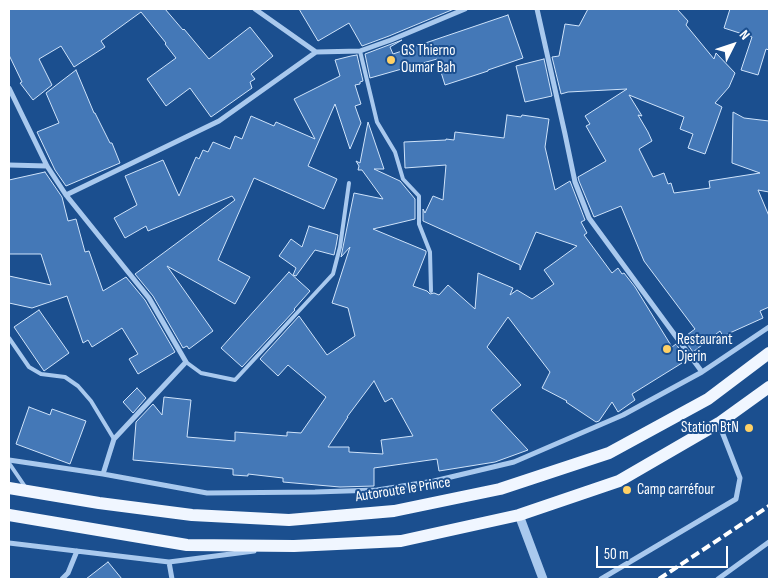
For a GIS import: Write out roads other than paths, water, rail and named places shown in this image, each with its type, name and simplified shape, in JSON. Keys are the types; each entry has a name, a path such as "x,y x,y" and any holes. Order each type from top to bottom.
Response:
{"main road":[{"name":"Autoroute le Prince","path":"9,488 99,503 192,515 289,520 394,511 500,489 608,453 708,399 769,353"},
{"path":"9,515 187,545 294,546 401,541 519,515 619,481 719,423 769,388"}],"street":[{"path":"255,9 316,52"},
{"path":"66,194 219,121 316,52 360,51 465,9"},
{"path":"537,9 566,134 575,182 589,218 702,372"},
{"path":"9,88 48,166 66,194 148,298 186,362 114,439 103,474"},
{"path":"9,165 48,166"},
{"path":"9,461 103,474 207,493 377,490 434,481 514,462 622,415 702,372 769,327"},
{"path":"600,579 736,499 740,478 719,423"},
{"path":"519,515 543,579"},
{"path":"718,579 769,542"},
{"path":"9,543 169,562 294,546"},
{"path":"62,579 68,573 76,551"},
{"path":"169,562 172,579"}],"lane":[{"path":"360,51 377,122 395,152 403,179 419,196 419,224 430,252 431,291"},
{"path":"186,362 201,372 235,380 333,274 340,247 349,183"},
{"path":"9,338 29,367 41,374 64,377 78,386 91,401 114,439"},
{"path":"9,461 28,492"}],"railway":[{"path":"659,579 769,506"}],"place":[{"name":"GS Thierno Oumar Bah","path":"391,60"},
{"name":"Restaurant Djerin","path":"667,349"},
{"name":"Station BtN","path":"749,428"},
{"name":"Camp carréfour","path":"627,490"}]}
